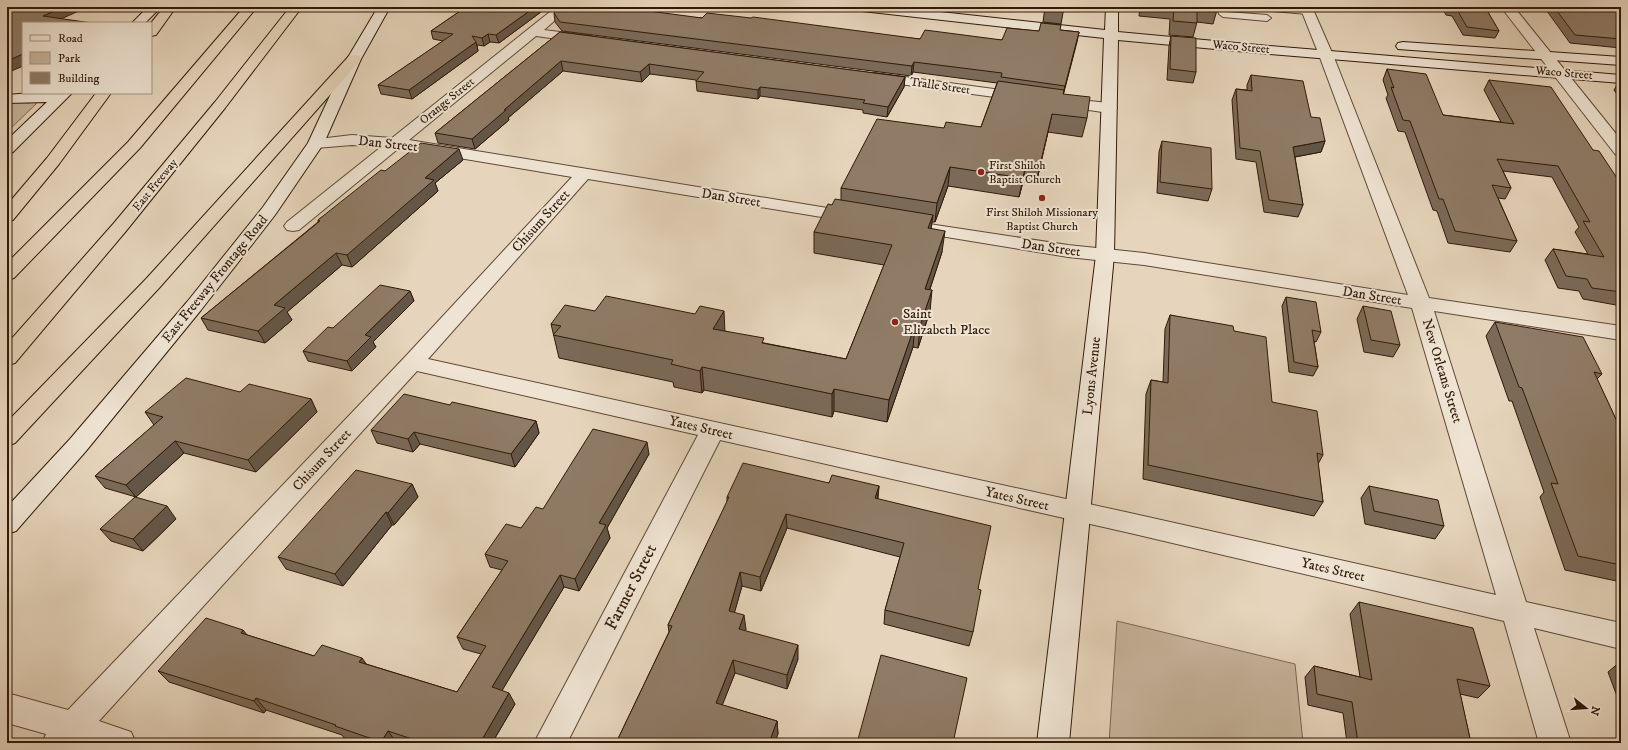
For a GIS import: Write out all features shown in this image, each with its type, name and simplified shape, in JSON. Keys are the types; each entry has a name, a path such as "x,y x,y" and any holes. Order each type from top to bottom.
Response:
{"highway":[{"path":"152,31 170,7"},
{"path":"7,274 134,145 250,7"},
{"name":"East Freeway","path":"7,358 120,227 220,105 296,7"},
{"path":"7,438 153,283 354,59"},
{"path":"7,216 53,160 103,94"}],"street":[{"path":"139,22 152,7"},
{"name":"East Freeway Frontage Road","path":"7,524 78,445 198,300 269,211 316,143 354,59 384,7"},
{"name":"Orange Street","path":"293,226 564,7"},
{"name":"Waco Street","path":"862,7 1321,44 1621,79"},
{"name":"Lyons Avenue","path":"1053,743 1105,255 1109,108 1117,27 1112,7"},
{"path":"1507,7 1621,152"},
{"name":"New Orleans Street","path":"1306,9 1321,44 1421,303 1555,743"},
{"name":"Waco Street","path":"1096,20 1117,27"},
{"path":"533,32 604,41"},
{"name":"Waco Street","path":"1390,45 1621,61"},
{"name":"Tralle Street","path":"865,76 1109,108"},
{"path":"7,92 22,84"},
{"path":"7,99 62,96"},
{"path":"7,150 62,96"},
{"name":"Dan Street","path":"316,143 352,140 395,143 866,219"},
{"name":"Chisum Street","path":"65,735 412,364 584,174"},
{"name":"Dan Street","path":"898,224 1068,252 1144,259 1621,333"},
{"name":"Yates Street","path":"412,364 1077,512 1621,636"},
{"name":"Farmer Street","path":"550,743 712,430"},
{"path":"7,708 65,735 120,743"}],"lane":[{"path":"1221,7 1222,14 1267,18"},
{"path":"1262,7 1306,9"}],"green space":[{"path":"7,103 37,103 7,132"},
{"path":"1117,621 1295,664 1303,743 1109,743"}],"building":[{"path":"7,7 63,7 43,16 85,22 22,22 22,54 7,61"},
{"path":"466,7 535,7 496,35 488,34 482,38 472,36 476,42 409,90 378,85 453,34 431,31"},
{"path":"560,7 618,7 702,18 707,13 753,17 920,39 925,30 1002,40 1007,28 1039,31 1041,23 1061,25 1060,30 1079,32 1065,86 1001,77 1002,73 914,62 912,66 560,22 554,13"},
{"path":"1064,7 1064,10 1045,8"},
{"path":"1174,7 1217,7 1217,10 1197,8 1197,23 1173,21"},
{"path":"1450,7 1485,7 1499,31 1467,27 1456,8"},
{"path":"1554,7 1621,7 1621,39 1575,35"},
{"path":"560,32 905,77 888,107 863,103 865,100 760,87 758,90 696,81 704,72 649,64 640,72 561,61 472,139 435,133"},
{"path":"1171,36 1196,38 1196,72 1170,69"},
{"path":"1387,69 1426,74 1443,115 1514,124 1489,80 1551,87 1593,150 1599,151 1621,184 1621,292 1592,288 1587,279 1566,276 1553,249 1604,257 1583,221 1590,222 1558,166 1497,159 1511,188 1492,185 1517,241 1455,231 1443,199 1439,199 1410,121 1403,120 1391,87 1394,88"},
{"path":"1251,75 1303,81 1311,117 1320,118 1325,141 1293,147 1303,205 1269,200 1260,151 1240,148 1236,89 1252,91"},
{"path":"998,81 1064,90 1063,94 1090,97 1087,118 1052,114 1040,165 1026,163 1023,178 950,167 937,203 841,188 877,119 944,128 946,122 981,127"},
{"path":"1162,141 1211,148 1212,189 1160,182"},
{"path":"421,143 459,149 425,178 434,180 347,255 336,253 274,305 285,308 258,331 201,318 320,221 318,220 381,170 385,171"},
{"path":"835,199 933,215 928,228 945,231 925,289 932,290 920,326 915,325 889,400 834,389 832,394 702,367 700,371 671,364 673,360 553,335 561,326 551,324 565,305 595,311 606,296 695,314 700,306 724,311 713,329 764,338 762,343 846,359 892,245 814,232 828,204 832,205"},
{"path":"380,285 410,291 365,335 371,337 347,361 303,351 328,327 333,328"},
{"path":"1286,297 1316,302 1321,332 1312,330 1318,367 1294,362"},
{"path":"1363,306 1391,311 1400,345 1371,340"},
{"path":"1170,315 1233,326 1234,331 1266,337 1272,402 1317,411 1323,455 1317,453 1323,502 1148,465 1151,380 1168,383"},
{"path":"1495,322 1583,337 1602,374 1594,372 1621,430 1621,565 1578,556 1551,483 1558,484 1522,388 1519,387"},
{"path":"186,378 240,392 249,384 311,399 248,460 175,441 126,485 95,476 163,417 145,412"},
{"path":"404,394 450,405 452,402 536,421 511,454 414,432 408,439 371,430"},
{"path":"593,429 647,442 599,523 606,525 575,579 560,575 492,687 509,693 480,743 424,743 388,731 381,742 256,698 254,701 158,671 206,618 243,630 241,633 314,656 322,645 362,658 359,662 457,692 486,646 457,637 508,561 485,554 506,524 521,528 536,507 543,509"},
{"path":"743,463 829,483 832,475 879,486 875,498 991,526 978,589 981,590 973,632 885,610 904,543 786,514 760,577 740,572 729,611 744,615 739,629 798,645 787,675 733,660 716,703 777,721 769,743 616,743 672,626 668,625 729,497 727,497"},
{"path":"356,470 412,484 388,513 386,512 335,574 278,557"},
{"path":"1369,486 1438,500 1444,526 1374,511"},
{"path":"135,497 167,506 133,539 100,529"},
{"path":"1359,602 1473,628 1490,686 1457,679 1471,743 1358,743 1352,702 1317,694 1314,666 1372,680"},
{"path":"881,655 967,678 953,743 857,743"}],"place":[{"name":"First Shiloh Baptist Church","path":"981,172"},
{"name":"First Shiloh Missionary Baptist Church","path":"1042,198"},
{"name":"Saint Elizabeth Place","path":"895,322"}]}
